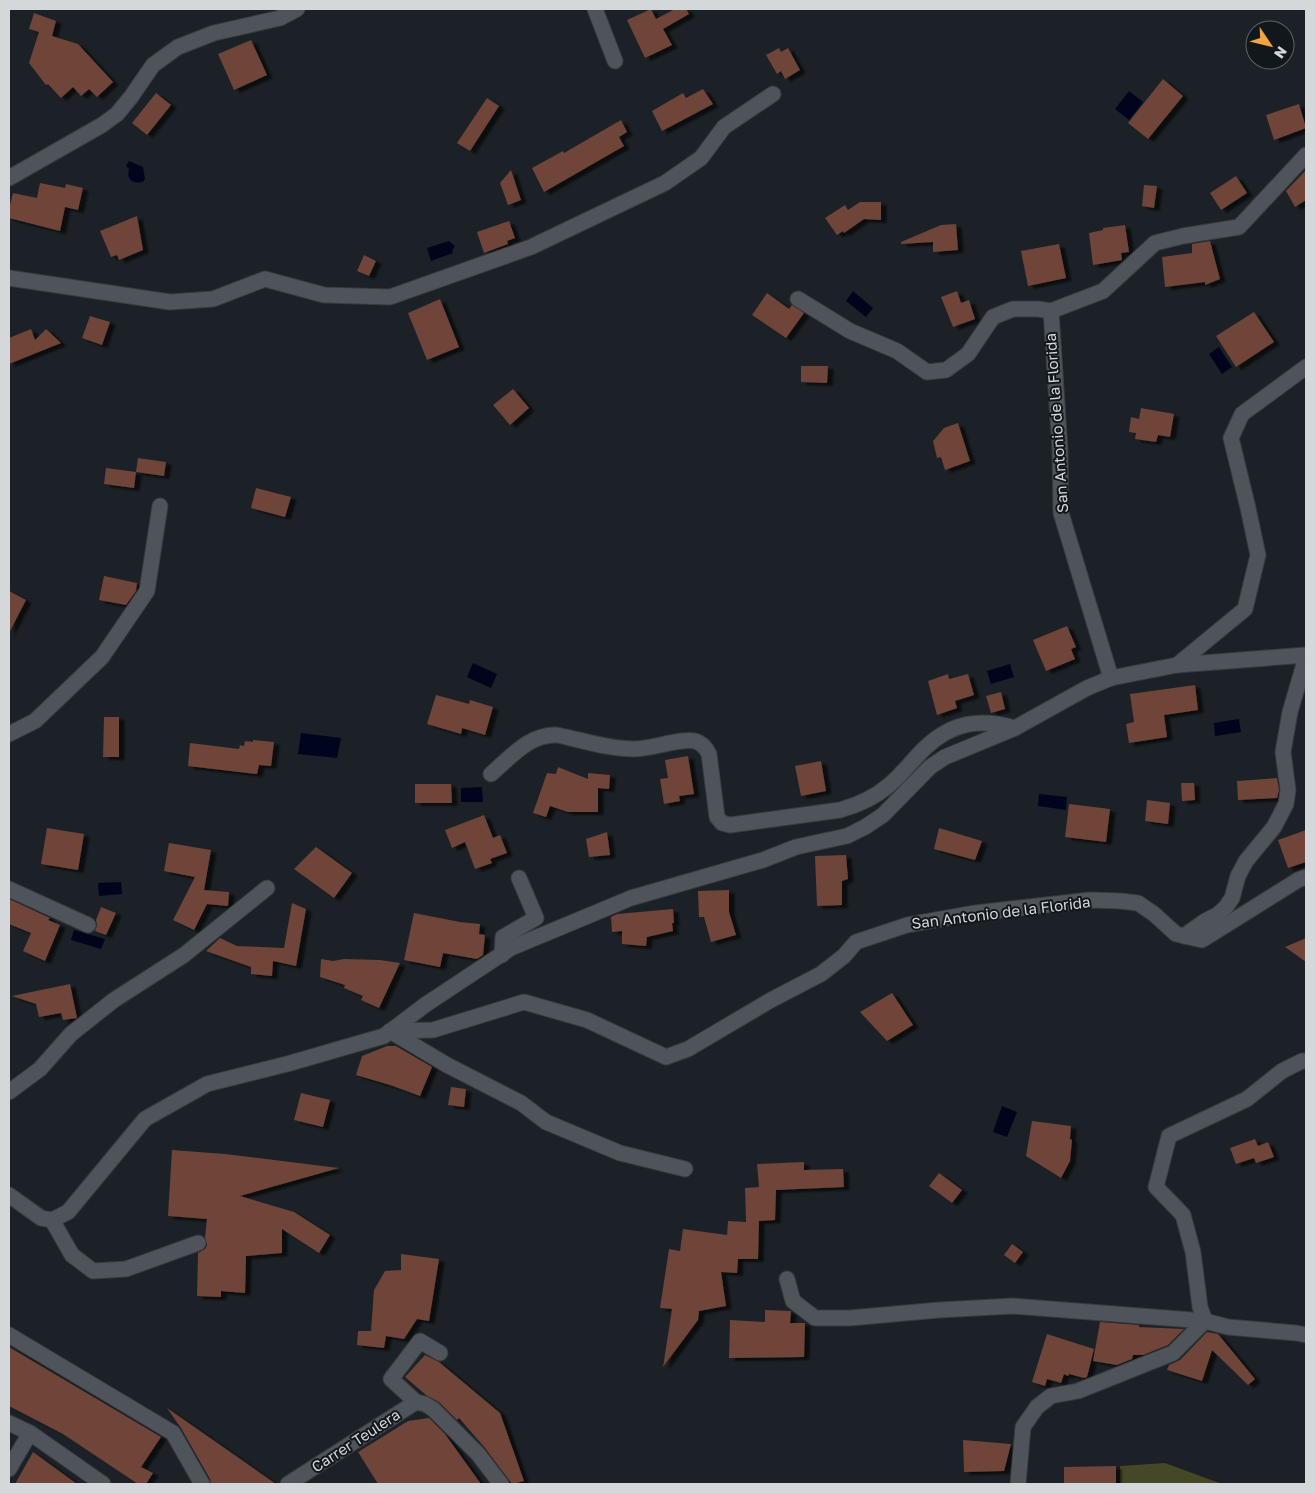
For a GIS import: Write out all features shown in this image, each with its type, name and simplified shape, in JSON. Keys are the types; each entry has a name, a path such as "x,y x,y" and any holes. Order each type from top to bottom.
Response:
{"street":[{"path":"9,178 102,126 117,114 153,65 178,47 214,33 280,18 298,9"},
{"path":"595,9 615,61"},
{"path":"9,278 170,302 213,299 264,279 324,295 390,297 531,247 666,184 701,158 724,127 773,94"},
{"name":"San Antonio de la Florida","path":"798,299 850,331 897,351 928,372 946,370 968,354 994,317 1013,310 1038,308 1051,311 1102,291 1155,243 1183,236 1239,227 1306,156"},
{"name":"San Antonio de la Florida","path":"1051,311 1060,450 1061,513 1112,678"},
{"path":"1177,665 1245,609 1258,556 1231,438 1242,414 1306,367"},
{"path":"9,734 35,721 102,657 147,591 160,506"},
{"path":"1184,936 1226,907 1232,898 1238,876 1246,861 1274,827 1288,798 1283,752 1290,712 1306,656"},
{"name":"San Antonio de la Florida","path":"52,1220 68,1212 144,1119 207,1084 287,1064 384,1036 425,1005 511,948 631,898 755,862 796,847 847,836 883,815 930,767 946,757 1015,728 1087,688 1112,678 1177,665 1306,656"},
{"path":"491,774 527,743 537,737 548,735 558,735 619,748 634,749 693,740 705,746 709,754 717,817 722,823 730,825 840,810 857,805 873,798 890,785 926,747 941,735 958,726 977,722 996,723 1015,728"},
{"path":"1184,936 1202,940 1298,880 1306,877"},
{"path":"502,955 503,937 536,918 520,878"},
{"path":"9,1092 40,1069 70,1034 114,1000 184,955 267,888"},
{"path":"9,889 88,925"},
{"name":"San Antonio de la Florida","path":"390,1031 433,1030 524,1002 587,1020 666,1057 688,1049 771,1000 821,974 844,956 856,942 907,924 975,913 1081,901 1120,901 1138,903 1154,914 1176,934 1184,936"},
{"path":"390,1031 447,1065 521,1103 546,1122 620,1153 685,1169"},
{"path":"1205,1321 1200,1307 1193,1252 1183,1215 1156,1187 1169,1136 1247,1099 1282,1071 1302,1061 1306,1061"},
{"path":"9,1196 42,1218 52,1220 72,1255 92,1271 126,1269 198,1243"},
{"path":"787,1279 793,1301 815,1318 850,1318 1013,1306 1205,1321 1228,1327 1306,1335"},
{"path":"1018,1484 1023,1427 1037,1406 1051,1396 1078,1391 1173,1353 1205,1321"},
{"path":"9,1335 173,1433 202,1484"},
{"path":"440,1353 420,1342 391,1379 420,1403 433,1409 478,1454 501,1484"},
{"name":"Carrer Teulera","path":"288,1484 420,1403"},
{"path":"9,1423 30,1433 103,1484"},
{"path":"9,1469 30,1433"}],"green space":[{"path":"1165,1463 1222,1484 1120,1484 1120,1466"}],"water":[{"path":"1129,91 1143,102 1129,120 1115,109"},
{"path":"129,161 143,167 145,179 143,182 133,182 129,178 129,169 126,166"},
{"path":"449,241 455,246 452,251 453,253 431,261 427,248"},
{"path":"853,291 873,308 866,317 846,301"},
{"path":"1219,347 1232,367 1222,374 1209,354"},
{"path":"473,663 497,674 491,688 467,677"},
{"path":"1010,664 1014,677 991,684 987,671"},
{"path":"1239,719 1241,732 1215,736 1214,723"},
{"path":"301,733 341,738 337,758 298,754"},
{"path":"482,787 483,802 461,802 461,788"},
{"path":"1039,794 1067,797 1066,810 1038,806"},
{"path":"121,882 122,894 99,896 98,883"},
{"path":"74,930 105,939 101,949 71,940"},
{"path":"1002,1106 1017,1112 1007,1137 993,1132"}],"building":[{"path":"651,9 656,19 675,9 686,9 689,14 663,29 672,45 645,58 627,20"},
{"path":"34,13 56,21 52,36 78,44 113,82 97,97 89,89 81,96 73,87 61,98 48,84 46,85 29,63 39,32 29,29"},
{"path":"251,40 267,75 234,90 218,54"},
{"path":"779,48 781,52 788,48 800,70 785,79 781,71 777,74 766,55"},
{"path":"1163,79 1183,96 1148,139 1128,123"},
{"path":"703,89 713,104 662,131 652,111 683,93 686,98"},
{"path":"156,93 171,105 147,135 132,123"},
{"path":"487,98 499,106 470,151 457,143"},
{"path":"1299,104 1306,128 1274,140 1266,115"},
{"path":"621,120 627,132 619,137 624,146 544,192 532,168 563,151 564,153"},
{"path":"511,170 521,200 508,205 500,183"},
{"path":"1306,170 1306,200 1295,207 1286,191"},
{"path":"1236,176 1247,193 1221,210 1210,193"},
{"path":"40,183 65,188 66,184 83,188 78,210 65,207 60,231 9,218 13,193 37,198"},
{"path":"1144,185 1157,186 1154,208 1142,206"},
{"path":"860,202 881,202 881,220 864,219 844,233 843,231 837,235 825,218 845,205 848,210"},
{"path":"137,216 143,250 119,260 117,255 111,257 100,231"},
{"path":"509,221 515,238 507,241 508,244 484,253 477,232"},
{"path":"956,224 958,250 933,252 933,242 901,244 901,242 941,225"},
{"path":"1125,225 1129,252 1121,253 1122,260 1093,265 1089,233 1103,230 1103,228"},
{"path":"1210,241 1220,279 1205,285 1205,282 1165,287 1162,257 1192,253 1192,244"},
{"path":"1059,244 1066,278 1028,286 1021,251"},
{"path":"364,255 376,261 369,276 357,271"},
{"path":"957,291 961,303 969,300 975,319 953,327 941,297"},
{"path":"767,293 789,309 792,305 804,313 786,338 752,315"},
{"path":"440,299 459,347 427,360 408,313"},
{"path":"1254,312 1274,342 1236,367 1216,336"},
{"path":"90,316 110,322 102,345 82,338"},
{"path":"31,329 35,340 46,329 61,343 9,364 9,338"},
{"path":"801,366 828,366 827,383 801,382"},
{"path":"513,389 529,408 510,425 493,405"},
{"path":"1141,408 1174,414 1170,437 1158,435 1156,442 1135,439 1136,433 1129,432 1131,417 1139,419"},
{"path":"958,423 970,461 945,470 941,457 937,458 933,441 944,428"},
{"path":"138,458 166,462 164,476 136,472"},
{"path":"106,468 136,472 134,488 104,484"},
{"path":"256,488 291,497 285,517 251,508"},
{"path":"104,576 137,583 136,591 126,605 99,600"},
{"path":"9,591 26,600 9,633"},
{"path":"1067,626 1076,647 1071,649 1075,659 1046,671 1033,640"},
{"path":"948,674 949,679 968,674 974,695 955,701 957,708 937,715 928,681"},
{"path":"1195,685 1198,710 1164,715 1167,737 1129,743 1126,724 1134,722 1130,694"},
{"path":"1001,692 1005,709 991,713 986,696"},
{"path":"436,695 469,704 470,700 493,707 485,735 462,728 461,734 427,724"},
{"path":"104,717 119,717 119,757 103,757"},
{"path":"253,740 274,742 271,766 259,765 257,774 188,766 190,743 239,749 240,745 244,746 245,741 253,742"},
{"path":"688,756 694,794 679,796 680,801 664,804 660,779 668,778 665,760"},
{"path":"821,761 826,791 801,796 795,766"},
{"path":"558,767 588,779 588,773 610,775 609,789 598,788 598,812 568,812 550,806 546,817 533,813 547,773 556,774"},
{"path":"1277,778 1279,790 1277,798 1238,800 1237,781"},
{"path":"1181,783 1194,783 1195,800 1182,801"},
{"path":"415,784 451,784 452,803 415,803"},
{"path":"1147,800 1170,803 1168,824 1145,821"},
{"path":"1069,804 1110,809 1106,842 1065,837"},
{"path":"484,815 493,838 500,835 507,853 490,859 492,863 475,869 465,842 452,848 445,830"},
{"path":"47,828 84,834 78,870 41,864"},
{"path":"939,828 982,841 975,860 934,849"},
{"path":"1306,830 1306,862 1288,868 1278,840"},
{"path":"607,832 610,855 589,857 586,839"},
{"path":"169,843 211,850 204,890 229,892 228,906 207,904 194,930 173,920 195,877 164,871"},
{"path":"316,847 352,873 334,898 294,869"},
{"path":"846,855 848,879 842,881 842,905 817,906 815,856"},
{"path":"729,890 729,912 736,935 711,942 704,917 699,917 698,891"},
{"path":"9,899 50,918 48,920 60,925 45,961 23,951 31,933 9,924"},
{"path":"292,903 306,909 296,966 273,961 272,976 251,974 251,967 206,951 220,938 237,946 284,948"},
{"path":"101,907 116,913 106,935 95,931 96,920"},
{"path":"673,909 673,931 647,937 646,946 622,944 622,931 612,932 611,917 617,914"},
{"path":"414,913 480,924 479,934 485,935 483,955 477,959 443,953 440,967 404,960"},
{"path":"1306,938 1306,962 1285,947"},
{"path":"321,959 333,961 344,959 380,960 400,963 379,1008 361,1000 363,996 344,988 345,985 320,977"},
{"path":"70,984 77,1018 63,1020 61,1013 39,1017 36,1004 12,996"},
{"path":"892,993 913,1025 887,1041 860,1012"},
{"path":"387,1046 396,1046 432,1067 420,1096 356,1075 362,1056"},
{"path":"451,1087 466,1089 464,1107 448,1105"},
{"path":"301,1093 330,1100 323,1127 294,1120"},
{"path":"1032,1121 1071,1126 1070,1161 1061,1178 1026,1156"},
{"path":"1255,1139 1258,1146 1268,1142 1274,1157 1256,1163 1254,1158 1236,1164 1230,1148"},
{"path":"172,1150 225,1154 339,1168 240,1196 294,1212 330,1235 319,1253 282,1229 282,1253 246,1256 245,1293 221,1291 221,1297 197,1296 198,1253 205,1249 207,1245 205,1238 207,1219 168,1216"},
{"path":"804,1162 804,1170 843,1169 844,1187 776,1190 775,1220 759,1221 758,1259 738,1259 737,1273 721,1272 726,1306 699,1311 698,1320 663,1367 672,1309 660,1308 669,1249 680,1251 683,1229 727,1235 728,1221 746,1222 745,1188 759,1187 757,1164"},
{"path":"939,1173 962,1190 952,1203 929,1186"},
{"path":"1012,1244 1023,1252 1015,1263 1004,1255"},
{"path":"401,1254 439,1259 429,1321 417,1319 404,1339 386,1336 384,1348 357,1345 358,1331 371,1331 374,1290 385,1271 401,1270"},
{"path":"765,1310 791,1311 790,1323 805,1323 804,1357 729,1358 730,1320 765,1322"},
{"path":"1100,1322 1139,1325 1139,1327 1184,1329 1168,1345 1143,1355 1133,1355 1132,1359 1117,1365 1093,1361"},
{"path":"1207,1332 1218,1334 1255,1379 1248,1385 1212,1350 1202,1381 1167,1370 1169,1365 1180,1360"},
{"path":"1047,1334 1094,1349 1087,1377 1064,1374 1061,1383 1047,1379 1045,1386 1032,1382"},
{"path":"9,1347 161,1437 141,1467 153,1473 146,1484 138,1484 63,1434 9,1406"},
{"path":"425,1355 439,1362 500,1413 524,1481 512,1484 459,1418 457,1420 439,1402 426,1395 405,1377"},
{"path":"167,1408 276,1484 211,1484 181,1428"},
{"path":"429,1418 445,1434 481,1484 378,1484 358,1452 408,1421"},
{"path":"963,1440 1011,1444 1004,1471 964,1472"},
{"path":"33,1452 77,1484 15,1484"},
{"path":"1116,1466 1116,1484 1064,1484 1064,1467"}]}
